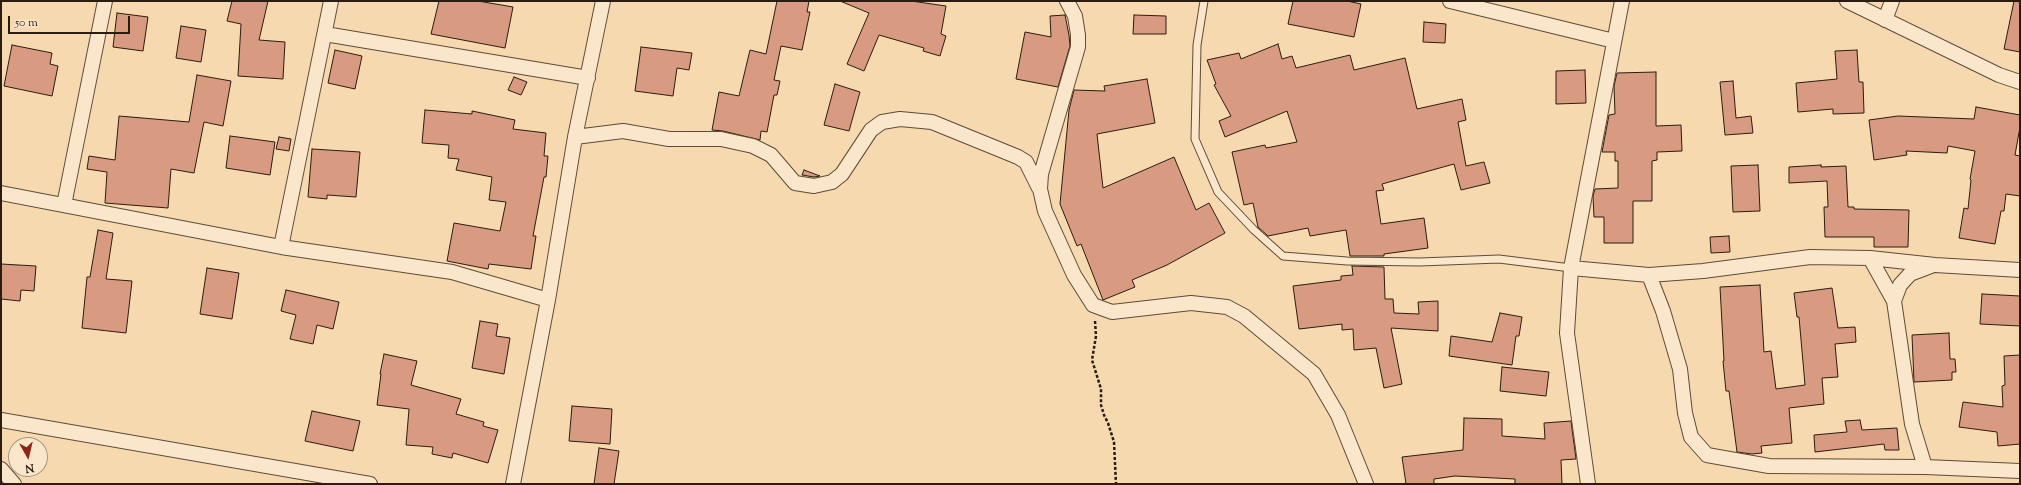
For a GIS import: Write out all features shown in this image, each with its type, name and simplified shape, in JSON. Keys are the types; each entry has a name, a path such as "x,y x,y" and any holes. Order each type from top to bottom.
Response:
{"street":[{"path":"64,205 105,1"},
{"path":"281,247 331,1"},
{"path":"513,484 548,300 575,137 603,1"},
{"path":"1040,189 1041,174 1078,47 1075,16 1067,1"},
{"path":"1450,1 1614,41"},
{"path":"1588,484 1567,333 1571,268 1622,1"},
{"path":"1847,1 1999,75 2020,82"},
{"path":"1885,20 1892,1"},
{"path":"325,34 588,78"},
{"path":"575,137 623,131 669,139 697,141 721,139 753,146 771,155 795,183 814,186 832,182 842,174 871,130 882,122 900,119 932,122 1018,157 1026,162 1040,189 1045,211 1074,275 1093,305 1112,312 1191,303 1227,306 1244,316 1314,374 1338,415 1366,484"},
{"path":"1,193 281,247 452,272 548,300"},
{"path":"1571,268 1649,275 1703,271 1810,257 1870,258 1935,265 2020,270"},
{"path":"1870,258 1894,302 1912,424 1925,467"},
{"path":"1894,302 1900,285 1910,274 1935,265"},
{"path":"1649,275 1663,311 1680,369 1685,413 1691,437 1707,455 1769,466 1925,467 2020,471"},
{"path":"1,420 370,484"},
{"path":"1,469 14,484"}],"lane":[{"path":"1204,1 1196,45 1195,139 1218,192 1254,230 1283,256 1347,261 1420,262 1499,259 1571,268"}],"path":[{"path":"1093,305 1096,336 1092,360 1101,389 1101,405 1114,442 1116,484"}],"building":[{"path":"232,1 268,1 259,40 285,42 283,79 238,76 241,24 227,21"},
{"path":"439,1 478,1 513,7 505,48 431,34"},
{"path":"777,1 809,1 807,12 810,12 802,50 781,46 774,80 780,81 777,95 774,95 767,132 761,131 760,140 723,131 712,130 719,92 739,96 750,50 766,54"},
{"path":"840,1 911,1 946,6 941,34 946,36 940,56 923,51 924,48 879,35 864,71 847,64 869,13"},
{"path":"1293,1 1347,1 1361,4 1354,37 1288,24"},
{"path":"2014,1 2020,2 2020,52 2004,49"},
{"path":"117,13 148,17 143,51 113,47"},
{"path":"1065,15 1070,46 1058,87 1016,79 1025,32 1051,37 1050,16"},
{"path":"1134,15 1166,16 1166,34 1133,34"},
{"path":"1424,22 1446,24 1445,43 1423,42"},
{"path":"181,26 206,30 201,62 176,58"},
{"path":"1278,44 1282,59 1292,56 1296,68 1350,55 1354,70 1405,58 1417,109 1462,99 1466,120 1458,122 1466,166 1484,162 1490,183 1461,190 1454,164 1382,184 1384,190 1376,191 1381,224 1424,218 1428,248 1384,254 1384,256 1350,256 1346,230 1310,236 1308,228 1268,236 1258,227 1253,203 1244,205 1232,152 1265,145 1266,148 1297,142 1287,111 1225,137 1219,121 1231,116 1214,85 1216,84 1207,60 1239,53 1241,59"},
{"path":"12,45 52,53 50,64 58,66 52,96 4,86"},
{"path":"641,47 692,53 689,70 677,68 673,96 635,91"},
{"path":"335,50 362,56 355,89 328,83"},
{"path":"1857,50 1859,82 1863,82 1864,113 1833,114 1833,109 1798,112 1796,83 1837,79 1835,51"},
{"path":"1585,70 1586,103 1556,104 1556,71"},
{"path":"1656,72 1656,126 1681,125 1682,151 1657,152 1657,160 1652,161 1652,201 1633,201 1633,243 1604,243 1604,217 1594,217 1593,196 1595,189 1618,188 1618,161 1615,161 1615,152 1602,152 1609,115 1615,114 1614,86 1617,73"},
{"path":"197,75 231,81 223,126 204,122 194,173 171,169 168,208 105,203 107,172 87,169 89,156 115,160 119,116 189,122"},
{"path":"514,77 527,82 521,95 508,90"},
{"path":"1147,79 1155,123 1097,134 1103,188 1174,157 1196,210 1209,203 1225,233 1167,265 1132,280 1135,287 1103,300 1081,244 1077,246 1060,204 1069,110 1074,90 1105,91 1104,86"},
{"path":"1733,81 1736,118 1751,116 1753,133 1725,135 1720,82"},
{"path":"835,84 860,92 849,131 824,125"},
{"path":"1976,107 2020,115 2020,127 2015,155 2020,156 2020,196 2006,194 2004,211 2001,211 1995,244 1959,238 1964,208 1968,209 1970,179 1975,151 1948,146 1947,153 1906,151 1907,155 1874,160 1869,120 1898,116 1974,119"},
{"path":"425,110 472,114 472,111 515,120 513,129 546,133 544,156 548,156 546,177 544,177 533,236 536,236 531,269 489,264 488,269 447,261 454,223 500,231 506,202 489,200 492,177 456,170 459,159 448,158 449,145 422,143"},
{"path":"230,136 275,142 270,175 226,168"},
{"path":"279,137 291,139 289,151 276,149"},
{"path":"312,149 360,152 356,197 327,195 327,199 308,197"},
{"path":"1758,165 1760,211 1733,212 1731,166"},
{"path":"1821,165 1821,167 1846,166 1848,207 1854,207 1854,209 1909,210 1908,247 1874,247 1874,237 1825,237 1824,207 1828,207 1827,181 1789,183 1789,167"},
{"path":"804,170 820,176 814,177 802,175"},
{"path":"98,230 113,233 106,279 132,281 126,333 82,328 87,277 90,277"},
{"path":"1729,236 1730,252 1711,253 1710,237"},
{"path":"1,264 36,266 34,291 21,290 20,301 1,299"},
{"path":"1352,266 1384,267 1385,299 1393,299 1394,313 1419,314 1418,302 1438,301 1438,331 1391,328 1402,384 1384,388 1376,348 1354,350 1353,329 1342,330 1342,324 1299,329 1293,286 1341,280 1341,276 1353,275"},
{"path":"207,268 239,273 232,319 200,314"},
{"path":"1760,285 1764,352 1771,351 1776,389 1805,385 1799,317 1797,317 1794,293 1832,288 1838,328 1855,327 1856,342 1835,344 1838,377 1822,378 1824,404 1789,408 1792,443 1761,446 1762,453 1752,454 1737,452 1729,391 1726,391 1723,361 1720,287"},
{"path":"286,290 339,302 333,329 317,325 313,344 290,339 296,315 281,311"},
{"path":"1982,294 2020,296 2020,326 1980,324"},
{"path":"1500,313 1522,317 1519,336 1516,336 1512,365 1449,356 1451,336 1492,342"},
{"path":"480,321 498,324 496,336 510,338 504,374 472,368"},
{"path":"1949,333 1950,359 1955,359 1956,372 1952,372 1952,380 1914,382 1912,335"},
{"path":"384,354 417,361 411,385 461,399 456,414 484,422 483,426 498,430 488,463 453,453 452,458 432,454 433,447 406,445 409,409 377,405 380,374"},
{"path":"2020,355 2020,444 1998,446 1997,432 1959,427 1963,402 2003,407 2002,386 2005,385 2004,356"},
{"path":"1502,367 1549,372 1546,396 1500,391"},
{"path":"572,406 612,409 610,444 569,441"},
{"path":"312,411 360,421 353,451 305,441"},
{"path":"1464,418 1502,419 1502,436 1545,439 1544,423 1571,421 1576,459 1561,460 1562,484 1515,484 1515,479 1455,476 1434,479 1434,484 1406,484 1402,457 1463,450"},
{"path":"1860,420 1862,430 1897,428 1899,450 1885,450 1884,444 1815,452 1814,435 1847,432 1845,421"},
{"path":"599,448 619,451 614,484 594,484"}]}
